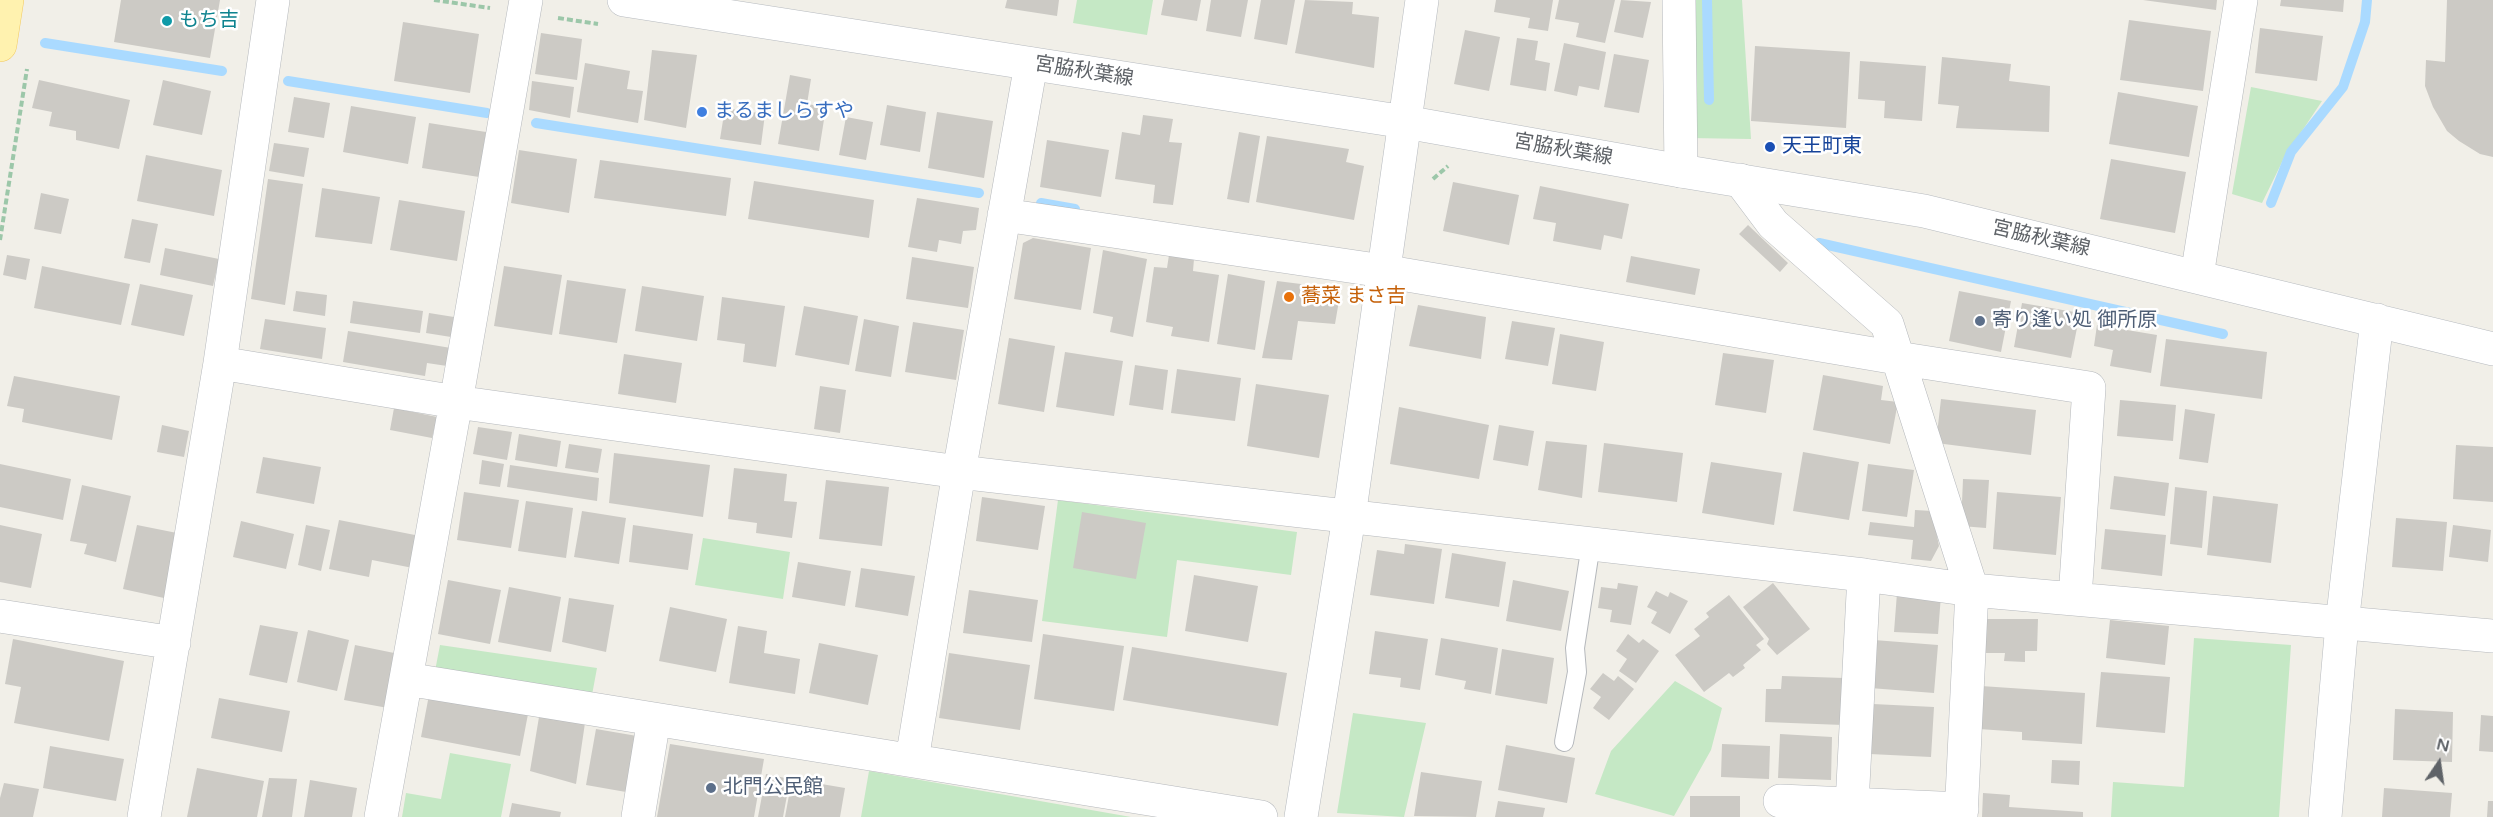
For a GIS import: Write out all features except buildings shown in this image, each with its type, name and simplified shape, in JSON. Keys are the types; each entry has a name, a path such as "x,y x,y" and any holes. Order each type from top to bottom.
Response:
{"main road":[{"path":"7,0 14,51"}],"street":[{"path":"144,817 220,363 273,0"},
{"path":"381,817 526,0"},
{"name":"宮脇秋葉線","path":"624,0 1405,122 1924,211 2493,349"},
{"path":"1301,817 1349,517 1422,0"},
{"path":"1679,0 1681,171"},
{"path":"2198,276 2241,0"},
{"path":"912,760 958,472 1031,64"},
{"path":"1740,180 1773,224 1887,324 1972,590 1962,813 1780,801"},
{"path":"1004,215 1383,271 2089,388 2075,598"},
{"path":"2325,817 2342,624 2377,320"},
{"path":"220,363 456,402 958,472 1864,575 1972,590 2493,636"},
{"path":"1852,804 1864,575"},
{"path":"0,616 174,643"},
{"path":"406,679 1261,817"},
{"path":"638,817 654,719"}],"lane":[{"path":"1564,741 1575,688 1577,672 1575,648 1591,544"}],"path":[{"path":"0,240 14,51"},
{"path":"1429,182 1456,159"}],"green space":[{"path":"1077,0 1153,0 1147,35 1073,23"},
{"path":"1685,0 1742,0 1751,139 1689,138"},
{"path":"2251,87 2322,101 2284,158 2262,203 2232,194"},
{"path":"1058,500 1297,532 1291,575 1177,560 1167,637 1042,621"},
{"path":"703,538 790,552 783,599 695,585"},
{"path":"2194,638 2291,645 2279,817 2111,817 2113,782 2184,787"},
{"path":"440,645 597,668 592,695 435,671"},
{"path":"1675,681 1722,708 1711,750 1674,816 1595,794 1611,751"},
{"path":"1353,713 1426,723 1404,817 1337,813"},
{"path":"450,753 511,764 501,817 402,817 406,793 441,799"},
{"path":"869,771 1131,817 861,817"}],"waterway":[{"path":"1707,0 1709,100"},
{"path":"2271,203 2291,152 2343,87 2365,22 2367,0"},
{"path":"45,43 222,71"},
{"path":"288,81 487,113"},
{"path":"536,123 979,193"},
{"path":"1041,203 1075,209"},
{"path":"1819,243 2223,334"}],"place":[{"name":"もち吉","path":"167,21"},
{"name":"まるましらすや","path":"702,112"},
{"name":"天王町東","path":"1770,147"},
{"name":"蕎菜 まさ吉","path":"1289,297"},
{"name":"寄り逢い処 御所原","path":"1980,321"},
{"name":"北門公民館","path":"711,788"}]}
